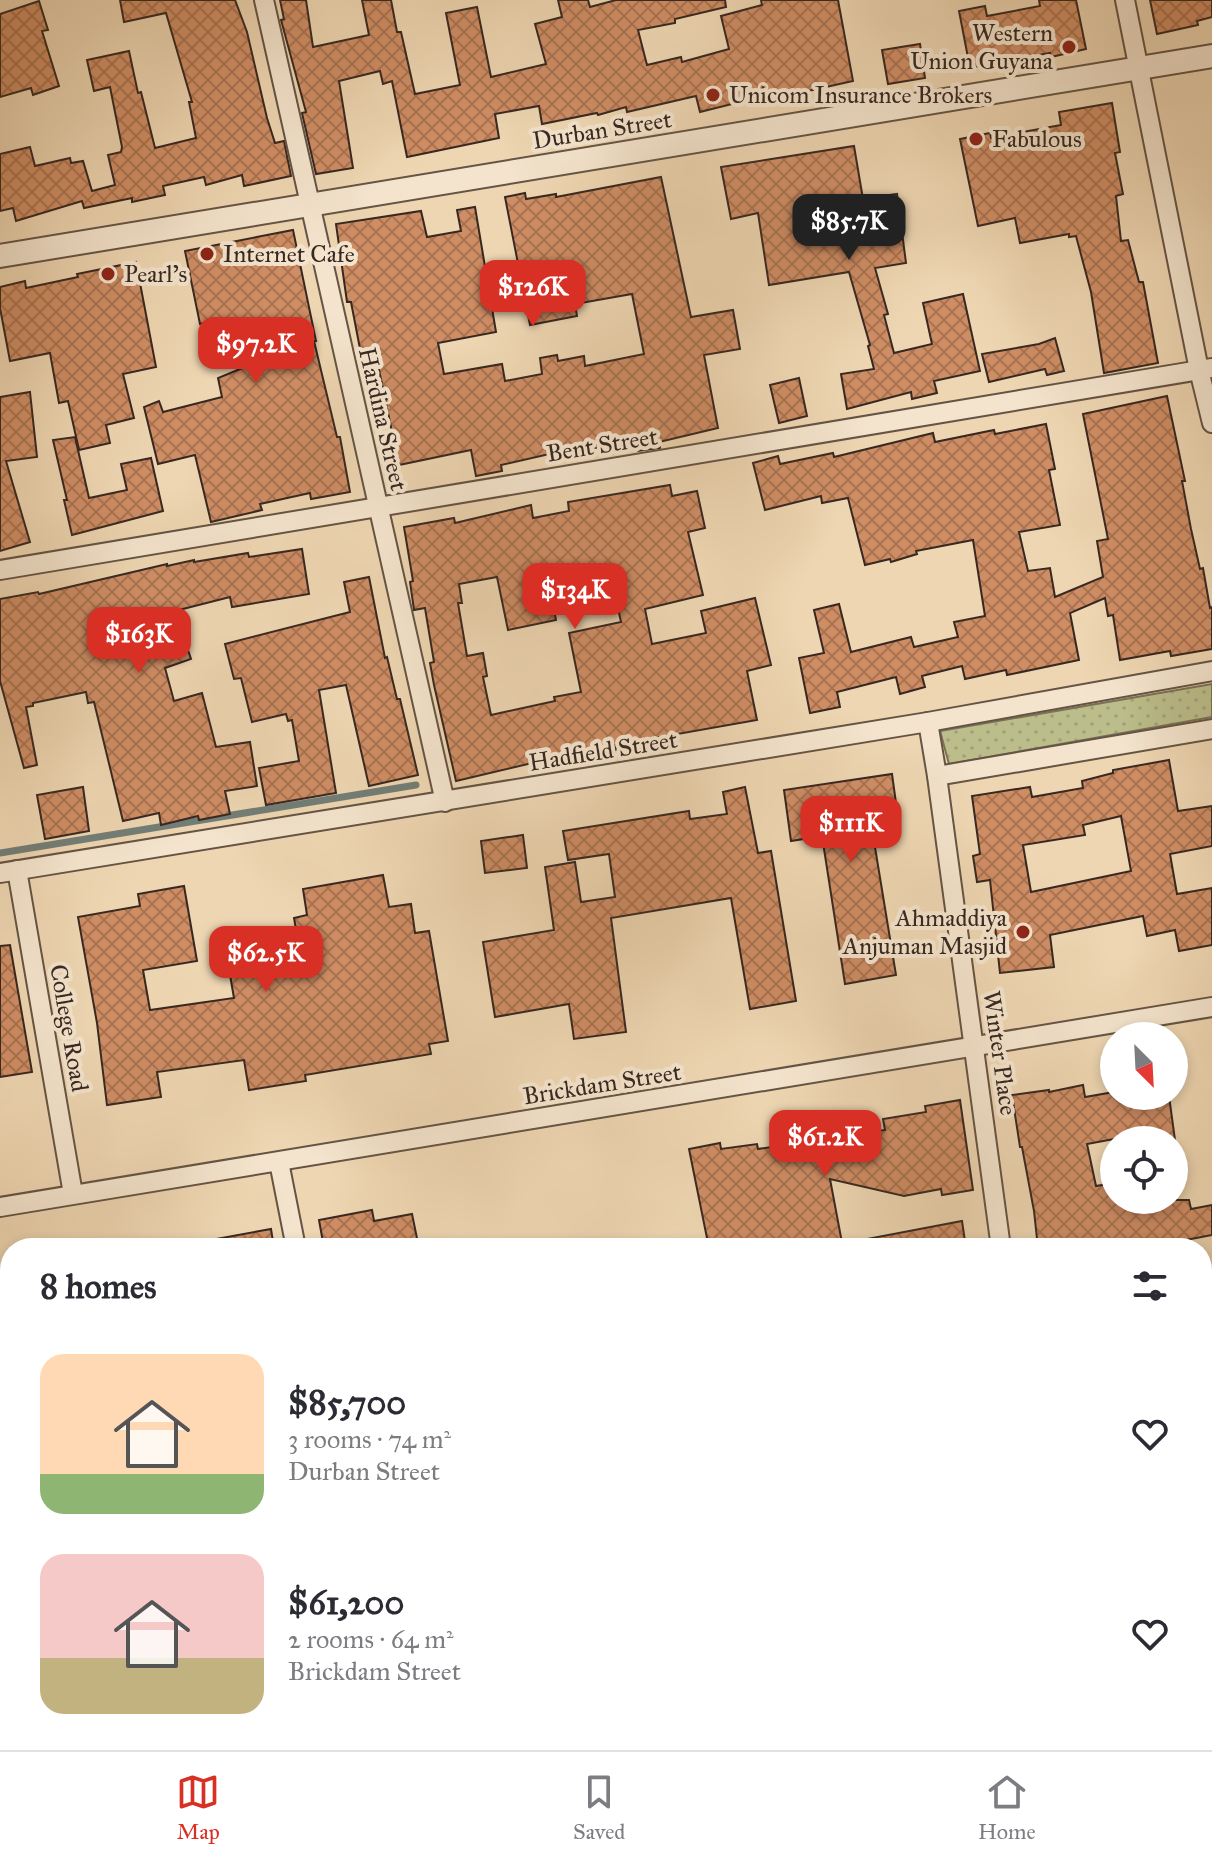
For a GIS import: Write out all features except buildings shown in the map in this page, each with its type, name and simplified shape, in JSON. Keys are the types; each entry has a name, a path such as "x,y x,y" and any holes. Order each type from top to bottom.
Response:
{"street":[{"name":"Hardina Street","path":"264,0 445,802"},
{"path":"1125,0 1205,369 1212,423"},
{"name":"Durban Street","path":"0,256 1212,56"},
{"name":"Bent Street","path":"0,570 1205,369"},
{"name":"Hadfield Street","path":"8,872 928,722 1212,671"},
{"name":"Winter Place","path":"928,722 1000,1238"},
{"path":"937,776 1212,729"},
{"name":"College Road","path":"8,872 73,1194"},
{"name":"Brickdam Street","path":"0,1207 1212,1007"},
{"path":"279,1162 294,1238"}],"green space":[{"path":"1212,684 1212,717 949,764 940,731"}],"waterway":[{"path":"0,853 416,785"}],"place":[{"name":"Western Union Guyana","path":"1069,47"},
{"name":"Unicom Insurance Brokers","path":"713,95"},
{"name":"Fabulous","path":"976,139"},
{"name":"Internet Cafe","path":"207,254"},
{"name":"Pearl's","path":"108,274"},
{"name":"Ahmaddiya Anjuman Masjid","path":"1023,932"}]}
